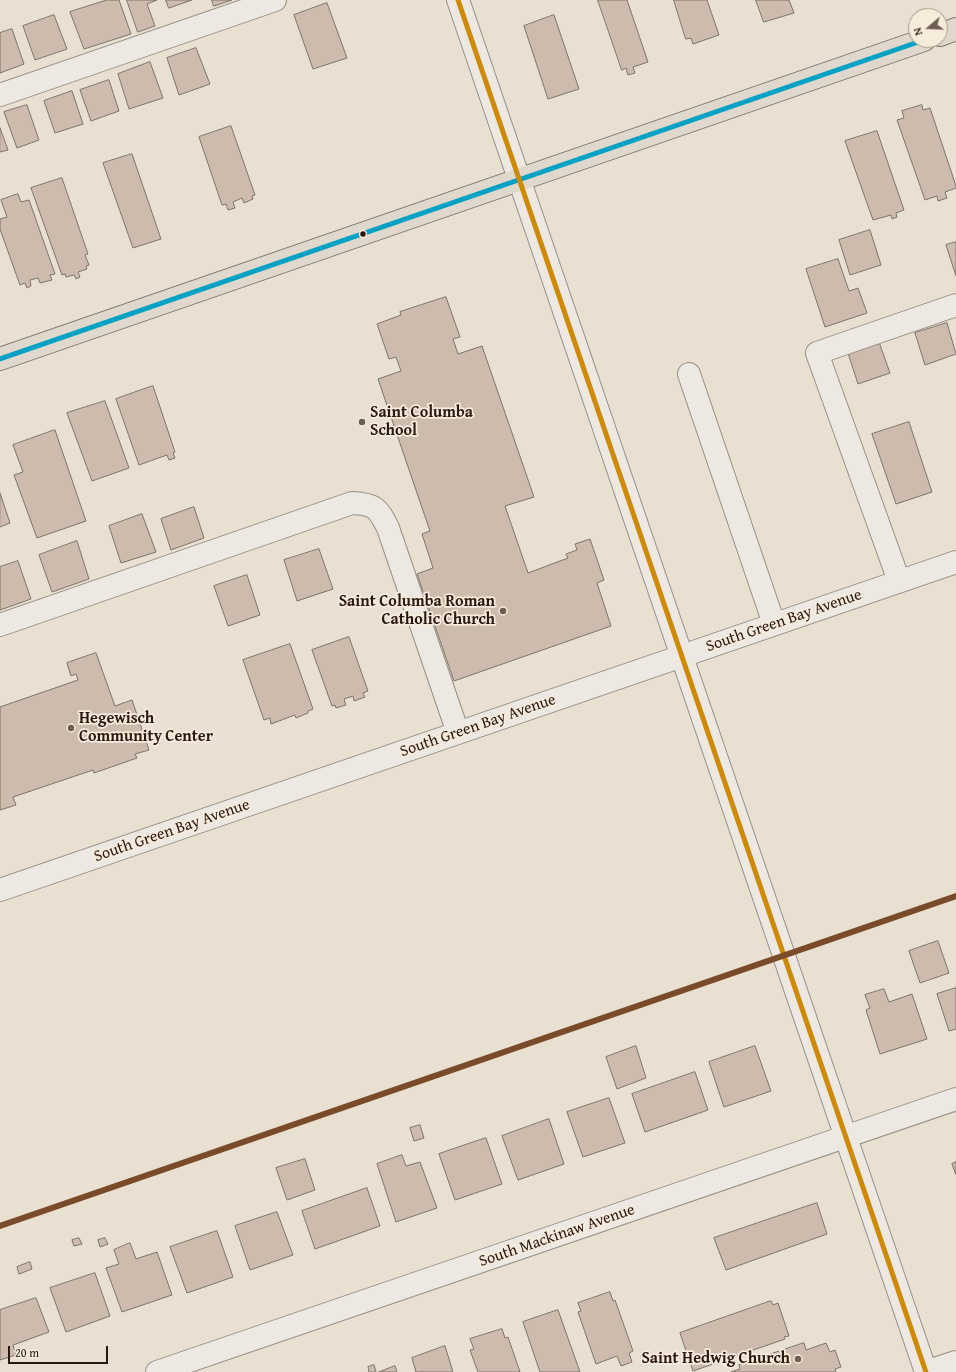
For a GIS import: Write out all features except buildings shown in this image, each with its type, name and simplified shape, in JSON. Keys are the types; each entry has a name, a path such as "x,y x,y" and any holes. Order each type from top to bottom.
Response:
{"main road":[{"path":"0,359 908,45"}],"street":[{"path":"0,95 275,0"},
{"path":"458,0 926,1372 956,1362"},
{"path":"900,581 817,353 956,305"},
{"path":"690,374 774,624"},
{"path":"0,625 352,503 368,504 379,511 388,528 458,733"},
{"name":"South Green Bay Avenue","path":"0,890 956,562"},
{"name":"South Mackinaw Avenue","path":"157,1372 846,1138 956,1099"}],"transit line":[{"path":"458,0 926,1372"},
{"path":"0,359 908,46"},
{"path":"0,1226 956,896"}],"place":[{"name":"Saint Columba School","path":"362,422"},
{"name":"Saint Columba Roman Catholic Church","path":"503,611"},
{"name":"Hegewisch Community Center","path":"71,728"},
{"name":"Saint Hedwig Church","path":"798,1359"}]}
